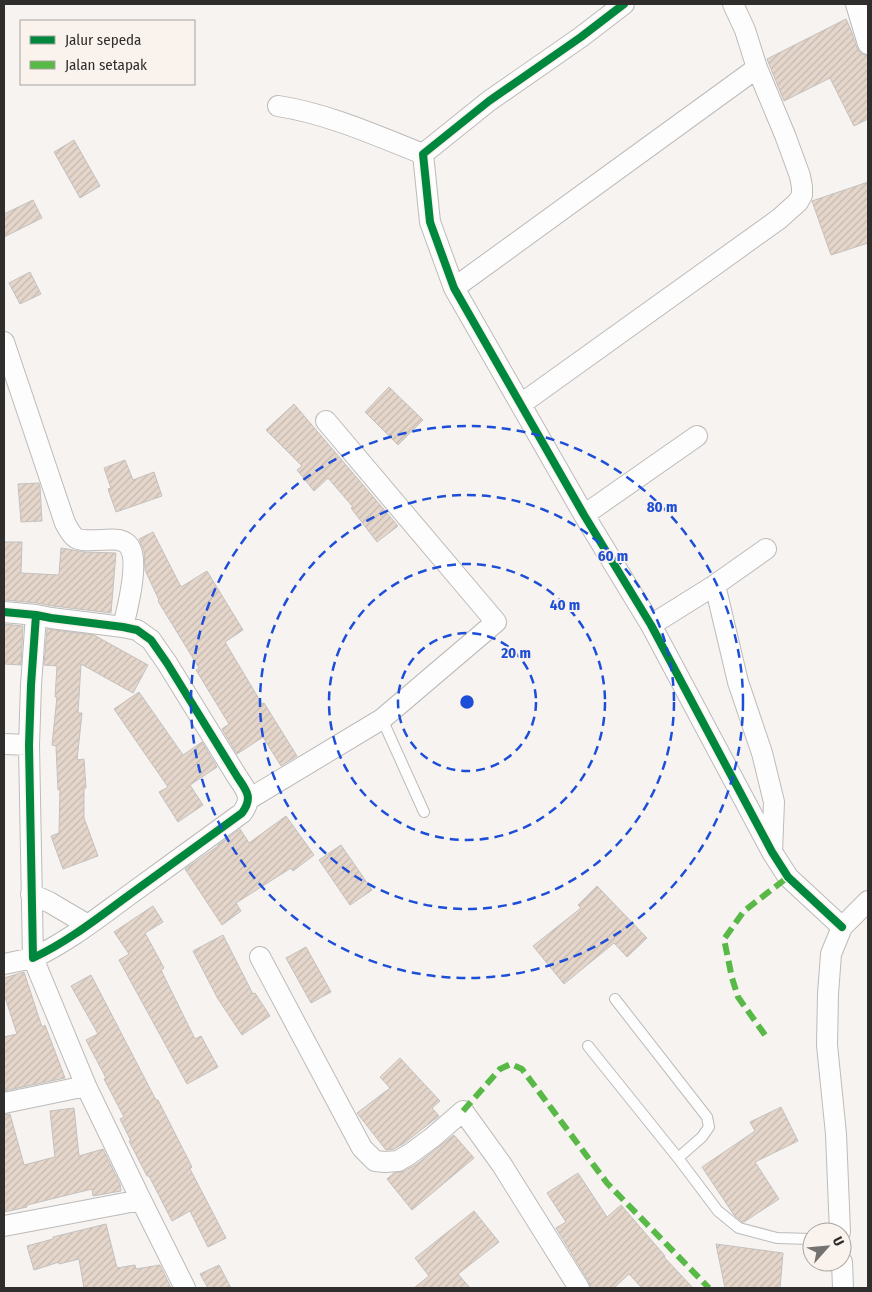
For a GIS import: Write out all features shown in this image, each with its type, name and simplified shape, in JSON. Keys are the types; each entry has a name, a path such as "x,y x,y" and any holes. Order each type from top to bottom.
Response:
{"street":[{"path":"423,154 489,101 581,37 624,4"},
{"path":"521,404 779,219 798,202 802,195 800,176 757,68 746,30 733,4"},
{"path":"856,4 868,44"},
{"path":"454,288 757,68"},
{"path":"278,106 338,121 423,154"},
{"path":"423,154 430,222 454,288 584,515 651,625 772,852 788,877 842,927"},
{"path":"4,342 65,522 72,534 78,539 120,540 131,548 133,559 130,596 123,627"},
{"path":"249,799 382,719 496,622 326,421"},
{"path":"584,515 697,436"},
{"path":"651,625 715,585 766,549"},
{"path":"715,585 738,682 762,753 774,802 772,852"},
{"path":"4,612 123,627 137,630 151,640 246,791 249,799 242,813 88,925 52,949 33,958 4,964"},
{"path":"36,615 29,746 33,958 86,1086 185,1288"},
{"path":"4,744 29,746"},
{"path":"31,894 49,902 88,925"},
{"path":"840,1222 836,1134 827,1045 831,954 842,927 868,901"},
{"path":"260,957 362,1148 375,1161 398,1161 433,1137 463,1111 502,1165 580,1288"},
{"path":"4,1104 86,1086"},
{"path":"4,1226 141,1200"},
{"path":"842,1272 843,1288"}],"lane":[{"path":"382,719 424,812"},
{"path":"615,999 707,1118 709,1127 702,1137 678,1158"},
{"path":"588,1046 718,1211 739,1228 777,1238 802,1239"}],"building":[{"path":"846,19 857,48 860,53 868,56 868,119 854,126 830,78 784,101 767,59"},
{"path":"74,140 100,186 80,198 54,152"},
{"path":"868,182 868,243 831,255 812,201"},
{"path":"33,200 42,218 4,237 4,214"},
{"path":"30,272 41,294 20,304 9,283"},
{"path":"389,387 423,420 398,445 365,412"},
{"path":"294,404 398,526 377,542 351,508 353,507 328,478 314,491 297,470 302,466 266,430"},
{"path":"125,460 133,480 154,472 162,496 116,512 108,489 111,488 104,468"},
{"path":"39,483 42,521 21,522 18,484"},
{"path":"153,532 181,587 207,571 243,630 225,642 262,704 264,703 297,756 281,766 263,737 237,754 222,729 229,724 196,670 199,668 158,601 145,570 144,551 139,539"},
{"path":"4,542 22,542 21,573 59,575 61,548 85,552 116,553 111,613 4,600"},
{"path":"4,624 23,626 21,665 4,664"},
{"path":"47,629 94,635 148,665 133,693 81,664 78,713 82,713 77,760 84,759 86,788 84,788 84,818 98,856 63,869 51,836 59,833 60,789 58,790 56,746 52,745 57,697 55,697 57,666 44,665"},
{"path":"139,692 183,755 202,742 217,767 190,785 203,805 178,822 159,792 168,787 114,709"},
{"path":"286,816 314,855 293,871 291,868 236,903 241,911 222,925 185,869 240,829 249,843"},
{"path":"341,845 372,890 350,905 319,860"},
{"path":"597,886 647,938 627,957 614,943 564,984 533,946 581,908 578,905"},
{"path":"153,906 163,922 145,933 164,968 161,970 195,1039 201,1036 218,1067 187,1084 119,960 129,954 114,932"},
{"path":"223,935 253,994 255,993 270,1016 242,1035 218,999 193,951"},
{"path":"306,947 331,992 311,1003 286,958"},
{"path":"24,972 42,1027 45,1025 65,1078 4,1091 4,1037 17,1034 4,994 4,978"},
{"path":"91,975 156,1100 158,1100 192,1167 190,1169 226,1238 208,1247 190,1211 172,1221 129,1141 131,1141 120,1119 124,1117 86,1040 98,1034 71,986"},
{"path":"400,1058 440,1101 432,1108 439,1116 403,1144 394,1149 386,1150 357,1113 390,1088 380,1077"},
{"path":"781,1107 798,1141 755,1162 779,1199 742,1222 734,1215 702,1167 755,1131 750,1122"},
{"path":"74,1108 79,1156 103,1149 120,1184 121,1191 93,1196 92,1189 4,1212 4,1115 10,1114 24,1165 55,1157 50,1111"},
{"path":"454,1135 474,1158 412,1210 387,1179 394,1173 404,1171 417,1164"},
{"path":"578,1173 607,1217 621,1205 664,1257 693,1288 642,1288 629,1274 614,1288 591,1288 556,1228 566,1222 547,1193"},
{"path":"474,1211 499,1242 458,1274 470,1288 414,1288 429,1276 415,1258"},
{"path":"106,1224 117,1268 135,1265 136,1269 160,1265 171,1288 84,1288 79,1259 59,1264 59,1262 34,1270 27,1246 53,1239 53,1237"},
{"path":"716,1244 783,1253 780,1288 725,1288"},
{"path":"219,1265 231,1288 208,1288 200,1274"}],"marked path":[{"path":"765,1035 738,997 724,939 744,911 788,877"},
{"path":"463,1111 500,1069 511,1064 522,1069 607,1183 709,1288"}],"cycle path":[{"path":"624,4 581,37 489,101 423,154 430,222 454,288 584,515 651,625 772,852 788,877 842,927"},
{"path":"4,612 36,615 29,745 33,958 58,945 80,930 242,813 248,799 244,787 151,640 137,630 36,615"}]}
